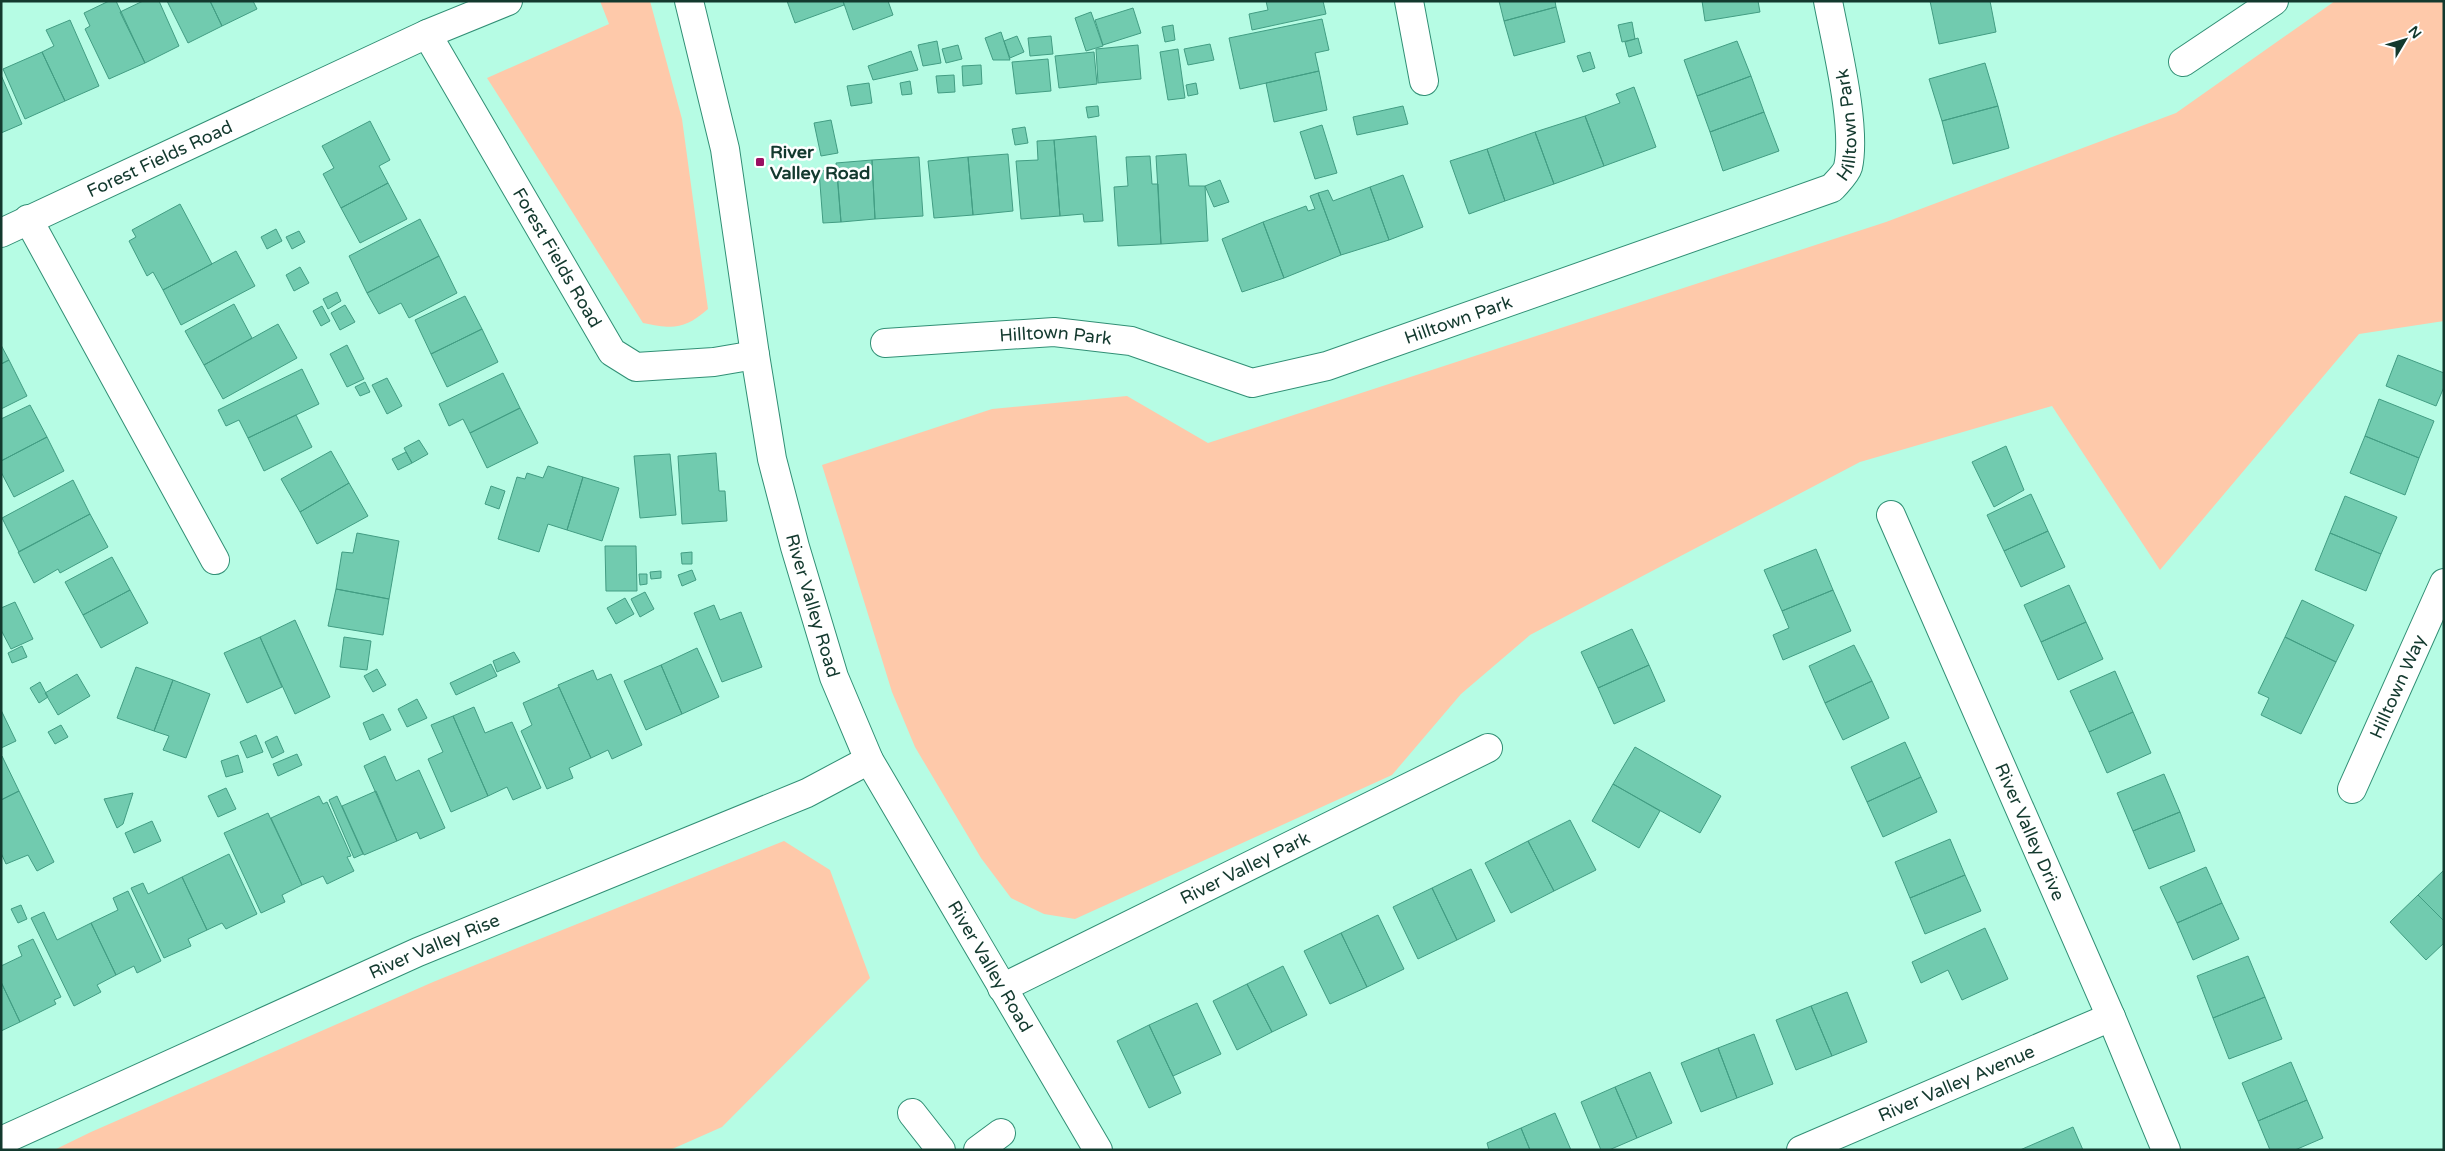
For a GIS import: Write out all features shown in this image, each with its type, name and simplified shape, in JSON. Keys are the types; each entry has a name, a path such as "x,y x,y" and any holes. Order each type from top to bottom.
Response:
{"street":[{"name":"Forest Fields Road","path":"1,233 427,34 508,1"},
{"name":"River Valley Road","path":"689,1 725,149 772,459 807,591 834,677 870,760 1098,1150"},
{"path":"1409,1 1424,81"},
{"name":"Hilltown Park","path":"886,343 1054,332 1131,342 1252,383 1327,366 1832,188 1848,169 1850,145 1847,108 1828,1"},
{"path":"2183,62 2274,1"},
{"name":"Forest Fields Road","path":"427,34 612,352 636,367 714,362 755,355"},
{"path":"28,219 216,560"},
{"name":"River Valley Drive","path":"1891,515 2111,1017 2166,1150"},
{"name":"Hilltown Way","path":"2352,789 2444,583"},
{"name":"River Valley Park","path":"1002,988 1488,748"},
{"name":"River Valley Rise","path":"1,1141 412,954 807,793 870,760"},
{"name":"River Valley Avenue","path":"1801,1150 2111,1017"},
{"path":"912,1113 941,1150"},
{"path":"978,1150 1001,1133"}],"shaded area":[{"path":"600,1 650,1 682,119 708,309 692,321 678,326 670,327 643,323 487,78 609,24"},
{"path":"2335,1 2444,1 2444,321 2359,334 2160,570 2052,406 1860,462 1530,635 1461,694 1392,775 1075,919 1044,914 1011,898 981,858 915,747 892,692 822,465 992,409 1127,396 1208,443 1886,222 2176,113"},
{"path":"784,841 830,870 870,978 722,1127 670,1150 54,1150 433,982"}],"building":[{"path":"109,1 116,1 145,63 109,79 85,29 90,26 84,13"},
{"path":"143,1 159,1 179,46 145,63 120,12"},
{"path":"167,1 210,1 222,26 188,43"},
{"path":"210,1 253,1 257,9 222,26"},
{"path":"787,1 843,1 844,5 795,23"},
{"path":"843,1 888,1 893,15 853,30"},
{"path":"1266,1 1323,1 1326,14 1252,30 1249,14 1268,10"},
{"path":"1499,1 1555,1 1556,7 1504,21"},
{"path":"1702,1 1758,1 1760,12 1705,21"},
{"path":"1930,1 1990,1 1996,32 1939,44"},
{"path":"1556,7 1565,42 1514,56 1504,21"},
{"path":"1133,8 1141,33 1103,45 1095,20"},
{"path":"1091,12 1103,46 1086,51 1075,18"},
{"path":"1322,19 1329,50 1315,53 1319,71 1240,89 1229,38"},
{"path":"70,20 99,86 65,101 42,52 54,46 46,30"},
{"path":"1632,22 1635,39 1622,42 1618,25"},
{"path":"1173,25 1175,40 1165,42 1162,27"},
{"path":"1001,32 1010,60 993,60 985,38"},
{"path":"1017,36 1024,52 1010,58 1004,41"},
{"path":"1051,36 1053,54 1030,56 1028,38"},
{"path":"1638,38 1642,53 1629,57 1625,42"},
{"path":"937,41 941,63 923,66 918,45"},
{"path":"1737,41 1751,76 1697,96 1684,60"},
{"path":"1210,44 1214,60 1188,65 1184,49"},
{"path":"958,45 962,59 946,63 942,49"},
{"path":"1138,45 1141,79 1098,83 1096,49"},
{"path":"1178,49 1185,98 1168,100 1160,52"},
{"path":"911,51 918,70 873,80 868,66"},
{"path":"42,52 65,101 25,119 3,69"},
{"path":"1094,52 1097,84 1059,88 1055,56"},
{"path":"1590,52 1595,68 1583,72 1577,56"},
{"path":"1048,59 1051,91 1016,94 1012,62"},
{"path":"1985,63 1998,106 1942,121 1929,79"},
{"path":"981,65 982,84 963,86 962,66"},
{"path":"1319,71 1327,110 1274,122 1266,83"},
{"path":"1,75 22,124 1,133"},
{"path":"954,75 955,92 938,93 936,76"},
{"path":"1751,76 1764,112 1710,132 1697,96"},
{"path":"910,81 912,94 902,95 900,83"},
{"path":"869,83 872,103 851,106 847,86"},
{"path":"1196,83 1198,94 1188,96 1186,85"},
{"path":"1634,87 1656,147 1604,166 1585,116 1620,103 1616,94"},
{"path":"1098,106 1099,116 1088,118 1086,107"},
{"path":"1403,106 1408,124 1357,135 1353,117"},
{"path":"1998,106 2009,148 1953,164 1942,121"},
{"path":"1764,112 1779,151 1723,171 1710,132"},
{"path":"1585,116 1604,166 1554,184 1535,132"},
{"path":"831,120 838,153 821,156 814,123"},
{"path":"370,121 390,160 379,166 388,183 341,208 323,174 334,168 322,146"},
{"path":"1322,125 1337,173 1315,179 1300,132"},
{"path":"1025,127 1028,143 1015,145 1012,129"},
{"path":"1535,132 1554,184 1505,201 1487,149"},
{"path":"1096,136 1103,221 1084,222 1083,214 1060,216 1054,140"},
{"path":"1054,140 1060,216 1021,219 1016,161 1038,160 1037,141"},
{"path":"1487,149 1505,201 1469,214 1450,161"},
{"path":"1008,154 1013,211 973,215 968,157"},
{"path":"1186,154 1189,186 1205,186 1208,241 1161,244 1156,156"},
{"path":"1150,156 1152,184 1158,184 1161,244 1118,246 1114,187 1128,186 1126,157"},
{"path":"919,157 923,216 875,219 872,160"},
{"path":"968,157 973,215 934,218 928,161"},
{"path":"872,160 875,219 841,222 836,163"},
{"path":"837,170 841,222 823,223 819,171"},
{"path":"1403,175 1423,227 1389,240 1370,187"},
{"path":"1220,180 1229,202 1214,207 1205,186"},
{"path":"388,183 407,219 360,243 341,208"},
{"path":"1370,187 1389,240 1341,255 1318,193 1328,190 1333,201"},
{"path":"1318,193 1341,255 1284,278 1263,222 1306,206 1308,211 1315,209 1310,196"},
{"path":"180,204 212,264 163,290 153,272 147,276 129,241 136,237 132,230"},
{"path":"420,219 439,256 367,293 349,256"},
{"path":"1263,222 1284,278 1242,292 1222,239"},
{"path":"276,229 282,241 267,249 261,237"},
{"path":"299,231 305,242 292,249 286,237"},
{"path":"236,251 255,286 181,325 163,290"},
{"path":"439,256 457,293 409,318 401,303 379,314 367,293"},
{"path":"300,267 309,283 294,291 286,275"},
{"path":"337,292 341,301 328,309 323,299"},
{"path":"465,296 482,329 431,354 415,320"},
{"path":"234,304 252,338 204,365 185,331"},
{"path":"345,305 355,322 340,330 331,313"},
{"path":"322,306 330,321 321,326 313,311"},
{"path":"278,324 297,358 223,399 204,365"},
{"path":"482,329 498,362 447,387 431,354"},
{"path":"1,345 9,360 1,364"},
{"path":"347,345 364,379 347,387 330,354"},
{"path":"2398,355 2444,373 2444,387 2436,406 2386,386"},
{"path":"9,360 27,396 1,409 1,364"},
{"path":"302,369 319,404 248,438 239,420 226,426 218,410"},
{"path":"503,373 520,408 470,433 463,419 449,426 439,404"},
{"path":"387,378 402,406 387,414 372,385"},
{"path":"365,382 370,392 360,396 355,387"},
{"path":"2379,399 2434,421 2419,458 2365,436"},
{"path":"30,405 47,437 1,461 1,419"},
{"path":"520,408 538,443 487,468 470,433"},
{"path":"296,415 312,447 264,471 248,438"},
{"path":"2365,436 2419,458 2405,495 2350,473"},
{"path":"47,437 64,471 14,497 1,472 1,461"},
{"path":"419,440 428,454 412,463 404,448"},
{"path":"2006,446 2024,490 1994,507 1972,462"},
{"path":"331,451 349,483 300,512 281,479"},
{"path":"406,452 412,463 398,470 392,459"},
{"path":"716,453 719,491 725,491 727,521 682,524 678,456"},
{"path":"670,454 676,515 640,518 634,456"},
{"path":"548,466 583,477 567,530 548,524 539,552 498,539 517,477 525,479 527,473 543,478"},
{"path":"583,477 619,488 602,541 567,530"},
{"path":"73,480 90,514 19,552 2,518"},
{"path":"349,483 368,516 317,544 300,512"},
{"path":"491,486 505,491 499,509 485,504"},
{"path":"2031,494 2048,531 2004,551 1987,515"},
{"path":"2345,496 2397,517 2381,554 2330,533"},
{"path":"90,514 108,547 60,573 58,569 34,583 18,552"},
{"path":"2048,531 2065,567 2021,587 2004,551"},
{"path":"357,533 399,541 389,599 336,589 342,552 353,553"},
{"path":"2330,533 2381,554 2366,591 2315,570"},
{"path":"605,546 636,546 637,591 606,591"},
{"path":"1816,549 1833,590 1782,611 1764,570"},
{"path":"692,552 692,564 682,564 681,553"},
{"path":"112,557 130,590 83,615 65,582"},
{"path":"692,570 696,580 682,586 678,575"},
{"path":"661,571 661,578 651,579 650,572"},
{"path":"639,574 647,574 647,584 640,585"},
{"path":"2069,585 2086,622 2041,642 2024,605"},
{"path":"336,589 389,599 383,635 328,626"},
{"path":"130,590 148,623 101,648 83,615"},
{"path":"1833,590 1851,631 1783,660 1773,635 1789,628 1782,611"},
{"path":"645,592 654,609 640,617 631,599"},
{"path":"625,598 634,614 616,624 607,608"},
{"path":"2302,600 2354,625 2336,662 2285,637"},
{"path":"15,602 33,639 11,649 1,630 1,608"},
{"path":"714,605 720,620 741,612 762,667 722,682 694,613"},
{"path":"295,620 330,697 295,714 260,637"},
{"path":"2086,622 2103,659 2058,680 2041,642"},
{"path":"1632,629 1649,665 1598,688 1581,652"},
{"path":"260,637 282,687 247,703 224,653"},
{"path":"344,637 371,641 367,670 340,667"},
{"path":"2285,637 2336,662 2301,734 2261,715 2269,698 2258,693"},
{"path":"1854,645 1872,681 1825,703 1809,666"},
{"path":"22,646 27,657 12,663 8,653"},
{"path":"697,648 719,697 682,714 661,665"},
{"path":"514,652 520,662 497,672 493,661"},
{"path":"491,664 497,676 456,695 450,683"},
{"path":"661,665 682,714 646,730 624,681"},
{"path":"1649,665 1665,701 1614,724 1598,688"},
{"path":"136,667 173,680 154,731 117,718"},
{"path":"377,669 386,685 373,692 364,676"},
{"path":"593,670 597,680 611,674 642,745 612,759 608,750 591,758 558,685"},
{"path":"2115,671 2133,712 2089,732 2070,691"},
{"path":"77,674 90,696 58,715 45,693"},
{"path":"173,680 210,694 186,758 163,750 169,736 154,731"},
{"path":"1872,681 1889,718 1843,740 1825,703"},
{"path":"40,682 48,697 39,703 30,688"},
{"path":"559,687 591,758 569,768 573,778 547,789 521,731 532,725 523,703"},
{"path":"417,699 427,718 407,727 398,709"},
{"path":"474,707 485,733 512,722 541,788 513,800 507,787 488,796 453,716"},
{"path":"1,710 16,741 1,748"},
{"path":"2133,712 2151,753 2107,773 2089,732"},
{"path":"383,714 391,730 370,740 363,723"},
{"path":"453,716 488,796 451,812 428,759 443,752 431,725"},
{"path":"61,725 68,737 55,744 48,732"},
{"path":"256,735 263,752 247,758 240,742"},
{"path":"277,736 284,752 272,758 265,742"},
{"path":"1905,742 1921,777 1867,802 1851,767"},
{"path":"1635,747 1721,796 1700,833 1613,784"},
{"path":"297,754 302,765 278,776 273,764"},
{"path":"238,755 243,772 226,777 221,761"},
{"path":"385,756 396,781 419,770 445,828 420,839 417,832 397,841 364,766"},
{"path":"1,757 19,791 1,800"},
{"path":"2164,774 2180,812 2133,831 2117,793"},
{"path":"1921,777 1937,812 1883,837 1867,802"},
{"path":"1613,784 1660,811 1639,848 1592,821"},
{"path":"226,788 236,809 218,817 208,796"},
{"path":"19,791 54,862 37,871 28,855 6,864 1,853 1,800"},
{"path":"376,791 397,841 364,855 342,806"},
{"path":"133,793 123,824 117,828 104,799"},
{"path":"319,796 323,804 327,802 351,856 347,857 354,871 327,884 323,876 302,885 271,818"},
{"path":"337,796 363,854 354,858 329,800"},
{"path":"2180,812 2195,851 2149,869 2133,831"},
{"path":"268,813 302,885 282,895 285,902 261,913 224,833"},
{"path":"1570,820 1596,870 1554,891 1528,841"},
{"path":"152,821 161,841 134,853 125,833"},
{"path":"1950,839 1965,875 1910,898 1895,862"},
{"path":"1528,841 1554,891 1511,913 1485,863"},
{"path":"229,854 257,914 226,929 222,923 207,930 182,877"},
{"path":"2206,867 2222,903 2177,923 2160,887"},
{"path":"1471,869 1495,921 1457,940 1432,888"},
{"path":"2444,870 2444,921 2418,895"},
{"path":"1965,875 1981,911 1925,934 1910,898"},
{"path":"182,877 207,930 188,939 191,946 164,958 131,888 143,883 148,894"},
{"path":"1432,888 1457,940 1418,959 1393,907"},
{"path":"128,891 161,961 137,973 134,966 116,975 91,923 118,910 113,898"},
{"path":"2418,895 2444,921 2444,943 2426,960 2390,922"},
{"path":"2222,903 2239,939 2193,960 2177,923"},
{"path":"21,905 27,919 18,923 11,909"},
{"path":"44,912 57,940 91,923 116,975 97,985 101,992 74,1006 31,918"},
{"path":"1378,915 1404,969 1367,987 1341,933"},
{"path":"1985,928 2008,979 1962,1000 1948,970 1921,983 1912,962"},
{"path":"1341,933 1367,987 1330,1004 1304,951"},
{"path":"33,939 61,997 54,1000 56,1004 20,1022 1,982 1,966 22,956 18,946"},
{"path":"2248,956 2265,997 2213,1018 2197,976"},
{"path":"1283,966 1307,1015 1272,1032 1247,984"},
{"path":"1,982 20,1022 1,1031"},
{"path":"1247,984 1272,1032 1237,1050 1213,1001"},
{"path":"1847,992 1867,1042 1832,1056 1811,1006"},
{"path":"2265,997 2282,1039 2229,1059 2213,1018"},
{"path":"1197,1003 1221,1054 1173,1076 1149,1025"},
{"path":"1811,1006 1832,1056 1796,1070 1776,1020"},
{"path":"1149,1025 1181,1093 1149,1108 1117,1041"},
{"path":"1754,1034 1773,1084 1737,1098 1718,1048"},
{"path":"1718,1048 1737,1098 1701,1112 1681,1063"},
{"path":"2291,1062 2307,1100 2258,1121 2242,1083"},
{"path":"1650,1072 1672,1123 1637,1138 1615,1087"},
{"path":"1615,1087 1637,1138 1609,1150 1601,1150 1581,1102"},
{"path":"2307,1100 2323,1138 2295,1150 2270,1150 2258,1121"},
{"path":"1555,1113 1571,1150 1530,1150 1521,1128"},
{"path":"2073,1127 2083,1150 2020,1150"},
{"path":"1521,1128 1530,1150 1489,1150 1487,1143"}],"place":[{"name":"River Valley Road","path":"760,162"}]}
